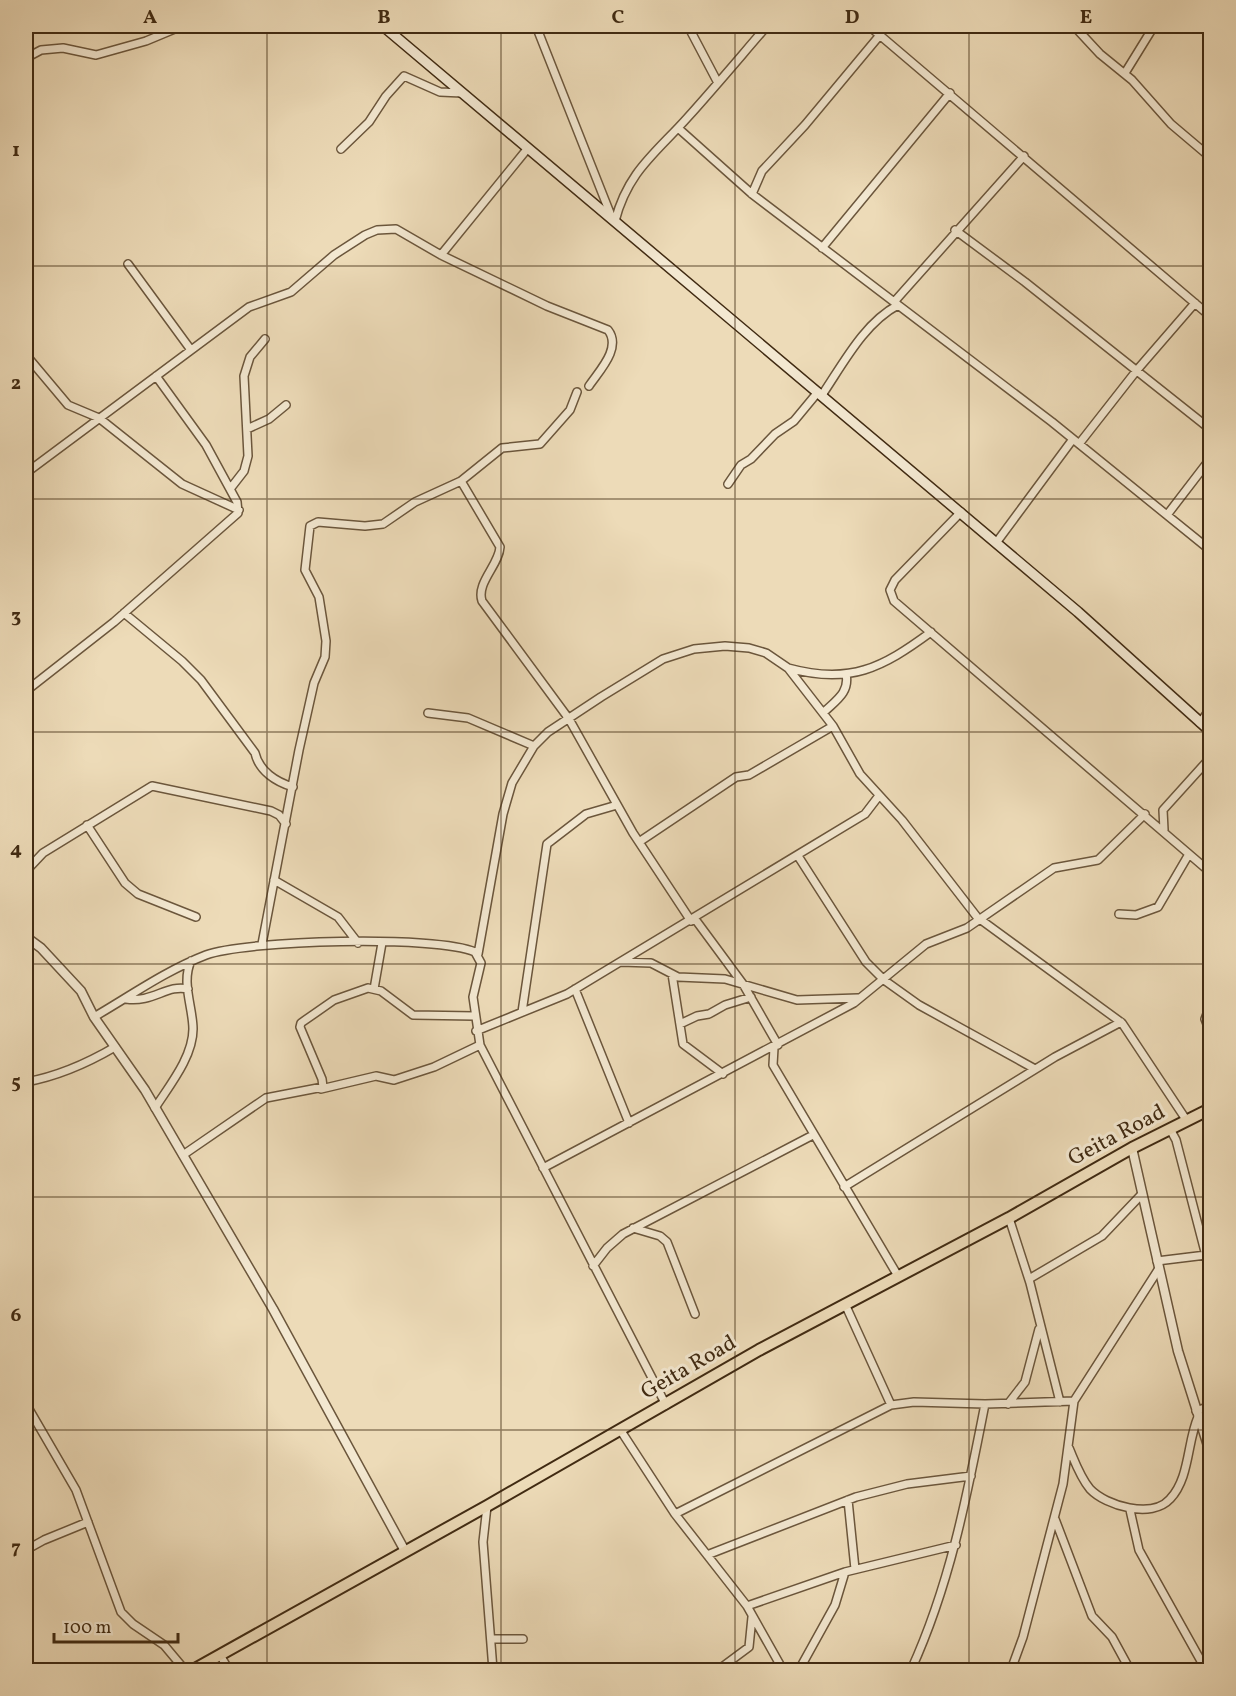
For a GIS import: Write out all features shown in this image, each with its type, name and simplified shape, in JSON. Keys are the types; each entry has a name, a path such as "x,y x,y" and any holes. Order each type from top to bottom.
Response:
{"highway":[{"name":"Geita Road","path":"193,1671 621,1431 759,1350 1009,1218 1132,1148 1210,1109"}],"main road":[{"path":"383,26 961,512 1210,731"}],"street":[{"path":"26,58 41,50 63,48 102,54 146,41 182,26"},
{"path":"536,26 614,220"},
{"path":"688,26 718,83"},
{"path":"614,220 621,198 634,175 767,26"},
{"path":"869,26 1195,303 1209,312"},
{"path":"1074,26 1100,54 1125,73 1171,124 1209,154"},
{"path":"1125,73 1154,26"},
{"path":"752,194 762,171 805,125 880,35"},
{"path":"341,149 369,122 386,96 404,76 440,92 462,93"},
{"path":"822,248 950,93"},
{"path":"678,128 752,194 1076,442 1210,550"},
{"path":"441,255 528,148"},
{"path":"728,484 740,466 751,459 775,434 794,421 820,393 852,349 896,303 955,230 1023,156"},
{"path":"26,473 252,304 291,292 334,255 377,230 404,231 441,255 547,306 608,330 613,337 613,346 589,386"},
{"path":"955,230 1210,429"},
{"path":"128,264 191,350"},
{"path":"996,543 1076,442 1195,303"},
{"path":"230,489 247,465 249,444 244,376 247,364 265,339"},
{"path":"26,355 61,399 99,418 182,484 239,510"},
{"path":"156,376 192,423 230,489 239,510"},
{"path":"262,944 314,683 326,650 319,597 305,570 310,526 318,522 365,526 383,524 416,502 461,481 502,448 542,442 570,410 577,392"},
{"path":"247,429 269,419 286,405"},
{"path":"1167,515 1210,459"},
{"path":"461,481 500,547 500,554 481,591 482,601 569,719 639,842 693,920 743,984 776,1046 773,1065 898,1276"},
{"path":"26,691 124,613 226,526 239,510"},
{"path":"961,512 894,580 890,590 894,601 1148,816 1210,872"},
{"path":"124,613 182,661 201,680 255,753 257,764 275,780 293,787"},
{"path":"788,668 810,674 846,674 889,662 930,632"},
{"path":"666,1405 480,1045 472,997 481,963 478,954 503,814 512,783 534,746 569,719 663,659 694,649 725,646 749,648 766,653 788,668 833,726 857,769 878,797 902,820 979,919 1121,1022 1186,1121"},
{"path":"823,713 844,692 848,682 846,674"},
{"path":"1200,723 1210,709"},
{"path":"428,713 472,719 534,746"},
{"path":"639,842 736,777 749,775 833,726"},
{"path":"543,1168 776,1046 860,998 926,944 967,928 1056,867 1098,860 1148,816 1163,810 1210,758"},
{"path":"26,871 43,854 87,825 156,786 271,811 279,815 286,824"},
{"path":"476,1031 575,990 865,814 878,797"},
{"path":"522,1012 547,843 586,814 617,805"},
{"path":"1163,810 1164,830"},
{"path":"87,825 125,884 138,894 196,917"},
{"path":"1119,914 1136,915 1158,907 1189,854"},
{"path":"798,856 866,962 884,980 919,1005 1035,1069"},
{"path":"274,880 338,917 358,943"},
{"path":"26,937 41,948 81,991 94,1017 155,1108 273,1308 405,1551"},
{"path":"374,989 382,943"},
{"path":"94,1017 191,961 209,954 262,944 430,944 469,949 478,954"},
{"path":"155,1108 181,1067 192,1034 187,972 191,961"},
{"path":"621,962 651,963 678,978 725,979 797,1000 860,998"},
{"path":"672,974 685,1046 723,1074"},
{"path":"126,999 144,1000 176,988 189,989"},
{"path":"320,1089 323,1088 322,1079 300,1030 301,1023 334,1000 363,989 374,989 413,1015 474,1016"},
{"path":"575,990 629,1123"},
{"path":"680,1024 751,997"},
{"path":"1210,1006 1205,1019 1210,1032"},
{"path":"844,1186 1035,1069 1121,1022"},
{"path":"183,1155 266,1098 376,1076 394,1080 434,1067 480,1045"},
{"path":"26,1082 52,1078 115,1047"},
{"path":"1170,1129 1176,1140 1210,1271"},
{"path":"593,1266 616,1240 633,1228 813,1135"},
{"path":"1132,1148 1158,1266 1197,1414 1210,1452"},
{"path":"1029,1279 1102,1236 1142,1194"},
{"path":"1009,1218 1029,1279 1060,1402"},
{"path":"633,1228 660,1236 667,1242 695,1314"},
{"path":"1011,1671 1055,1519 1069,1448 1074,1401 1158,1266 1206,1255"},
{"path":"845,1304 891,1405"},
{"path":"1008,1404 1025,1382 1040,1327"},
{"path":"675,1514 891,1405 914,1401 1008,1404 1074,1401"},
{"path":"26,1404 76,1490 121,1612 133,1624 165,1645 185,1671"},
{"path":"911,1671 931,1628 956,1545 985,1404"},
{"path":"1069,1448 1083,1479 1092,1491 1130,1510 1157,1507 1170,1500 1188,1459 1190,1438 1197,1414 1210,1406"},
{"path":"621,1431 675,1514 747,1606 783,1671"},
{"path":"707,1556 848,1500 907,1484 971,1476"},
{"path":"848,1500 855,1569"},
{"path":"487,1506 483,1542 494,1671"},
{"path":"1130,1510 1139,1550 1206,1671"},
{"path":"1055,1519 1092,1616 1112,1637 1130,1671"},
{"path":"26,1550 88,1522"},
{"path":"747,1606 855,1569 956,1545"},
{"path":"799,1671 835,1605 845,1572"},
{"path":"718,1671 749,1647 752,1615"},
{"path":"491,1639 523,1639"},
{"path":"220,1655 229,1671"}]}
